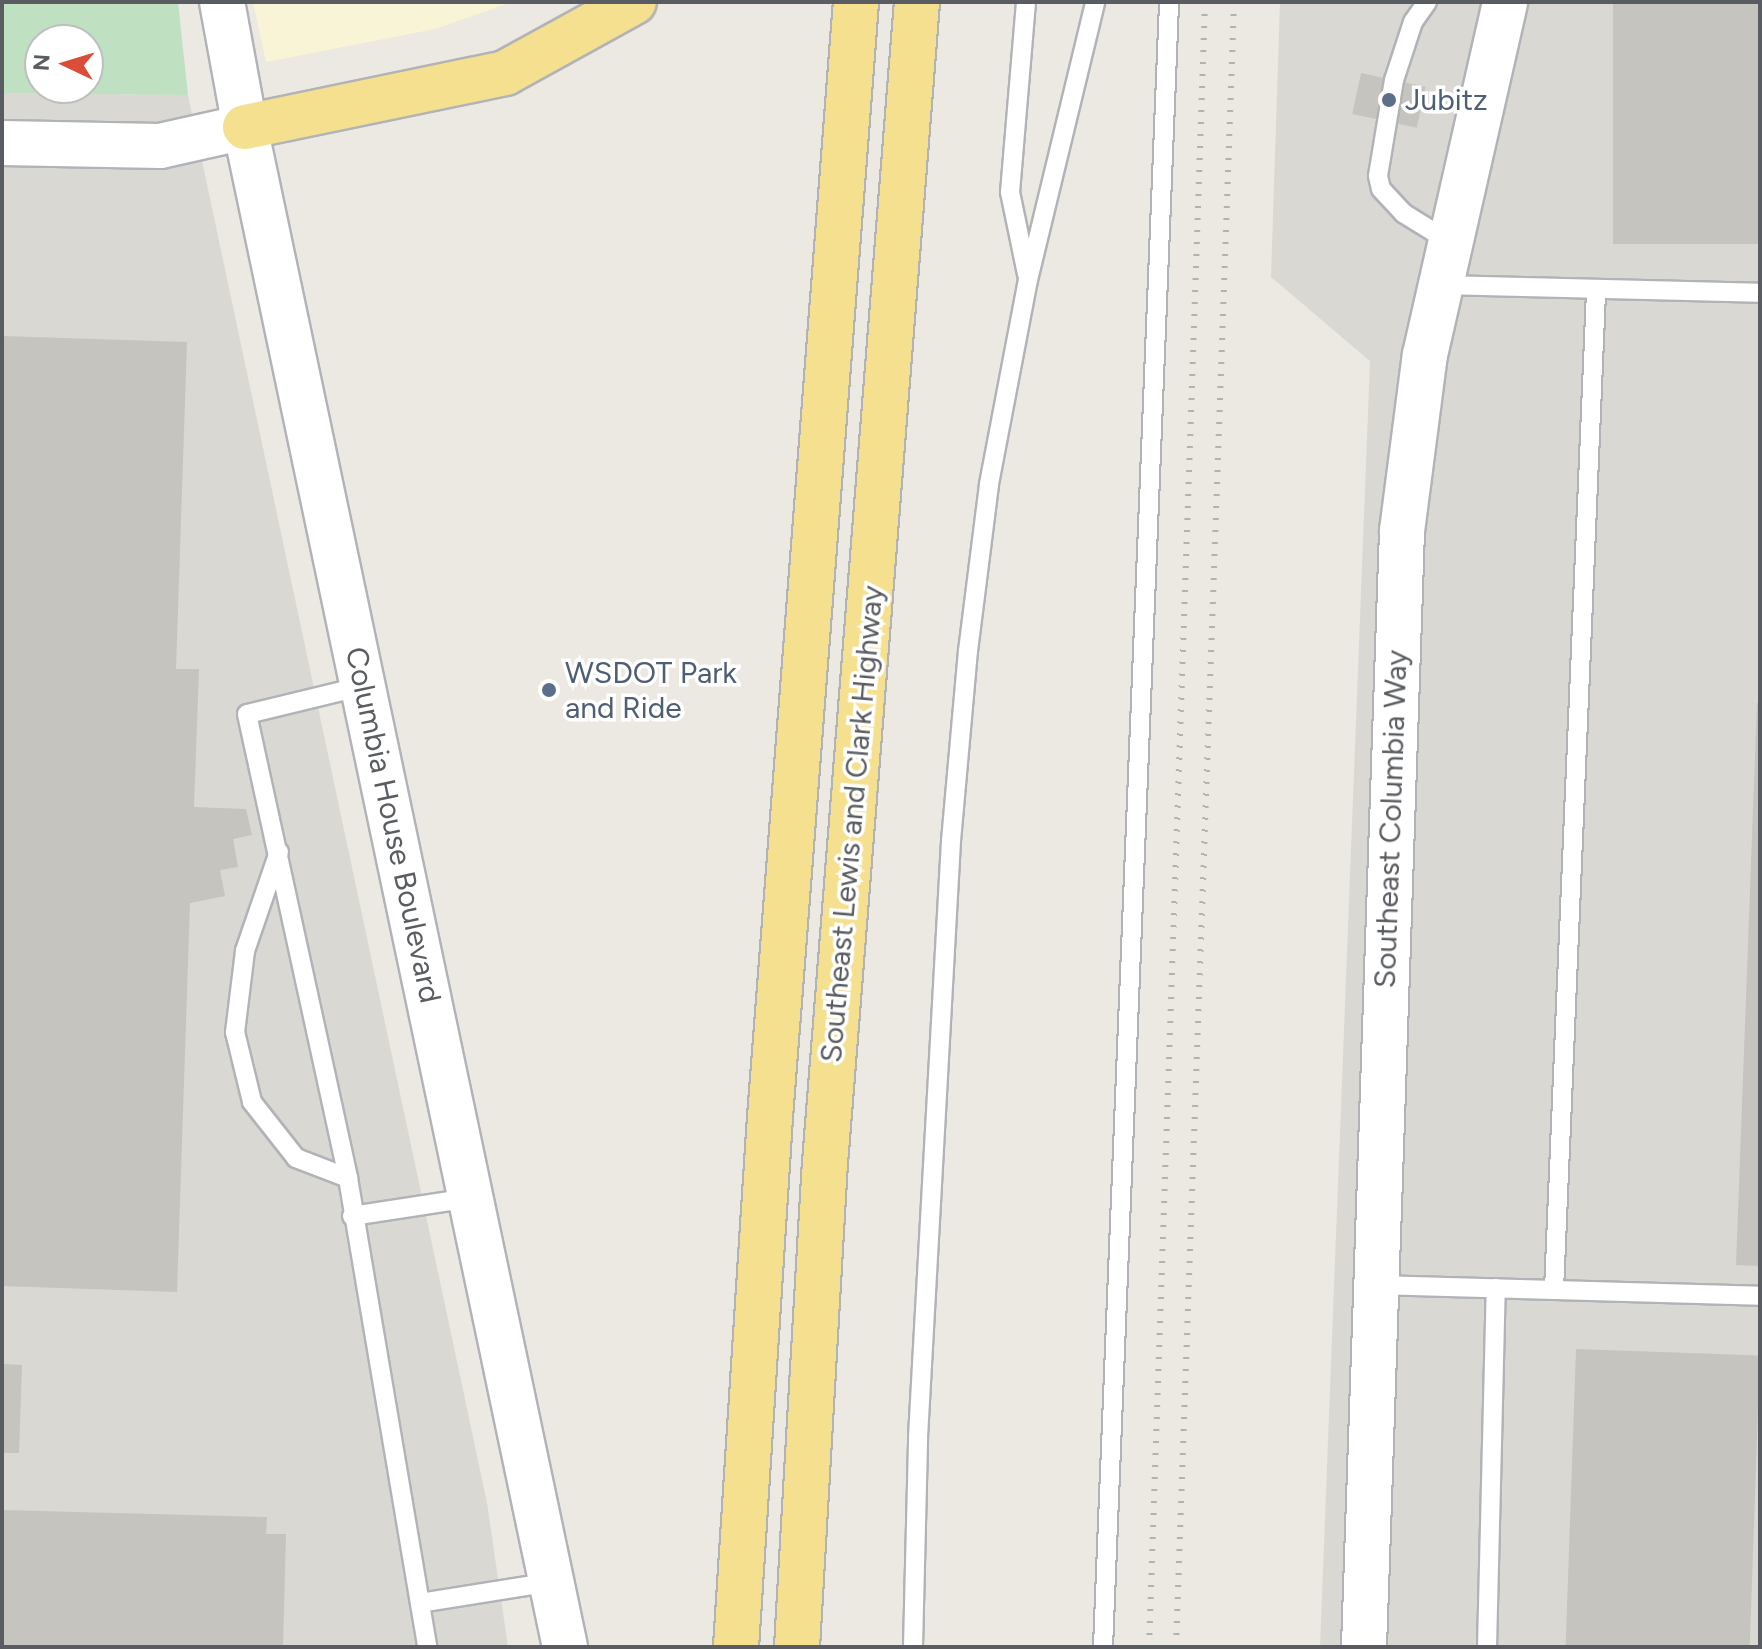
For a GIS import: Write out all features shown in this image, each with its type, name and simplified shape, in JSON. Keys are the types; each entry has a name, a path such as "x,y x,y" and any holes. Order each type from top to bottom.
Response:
{"highway":[{"path":"245,127 505,73 634,2"},
{"name":"Southeast Lewis and Clark Highway","path":"736,1647 770,1117 856,2"},
{"name":"Southeast Lewis and Clark Highway","path":"797,1647 825,1163 917,2"}],"street":[{"name":"Columbia House Boulevard","path":"222,2 245,127 565,1647"},
{"name":"Southeast Columbia Way","path":"1364,1647 1402,531 1411,433 1440,285 1505,2"},
{"path":"2,143 160,146 245,127"}],"lane":[{"path":"1026,2 1010,192 1028,280"},
{"path":"913,1647 918,1437 951,841 989,484 1028,280 1095,2"},
{"path":"1103,1647 1169,2"},
{"path":"1427,2 1413,22 1394,80 1378,176 1381,189 1396,207 1450,242"},
{"path":"1440,285 1760,293"},
{"path":"1554,1290 1596,290"},
{"path":"364,686 247,714 348,1178 427,1647"},
{"path":"279,852 245,951 235,1032 252,1102 296,1158 348,1178"},
{"path":"352,1216 470,1198"},
{"path":"1376,1285 1760,1296"},
{"path":"1487,1647 1496,1288"},
{"path":"420,1603 551,1582"}],"shaded area":[{"path":"253,2 512,2 435,29 266,62"},
{"path":"1280,2 1760,2 1760,1647 1320,1647 1370,361 1271,277"},
{"path":"2,93 24,93 24,104 104,104 104,94 188,95 487,1503 508,1647 2,1647"}],"green space":[{"path":"2,2 178,2 188,95 104,94 104,24 24,24 24,93 2,93"}],"building":[{"path":"1613,2 1760,2 1760,244 1613,244"},
{"name":"Jubitz","path":"1361,73 1426,87 1417,128 1352,114"},
{"path":"2,336 187,342 176,669 199,669 194,807 246,809 252,835 233,839 238,867 220,870 225,896 190,903 177,1292 2,1286"},
{"path":"1757,703 1760,703 1760,1266 1736,1265"},
{"path":"1576,1349 1760,1355 1750,1647 1566,1647"},
{"path":"2,1364 22,1365 19,1453 2,1453"},
{"path":"2,1510 267,1517 266,1534 286,1534 283,1647 2,1647"}],"railway":[{"path":"1149,1647 1205,2"},
{"path":"1176,1647 1234,2"}],"place":[{"name":"Jubitz","path":"1389,100"},
{"name":"WSDOT Park and Ride","path":"549,690"}]}
